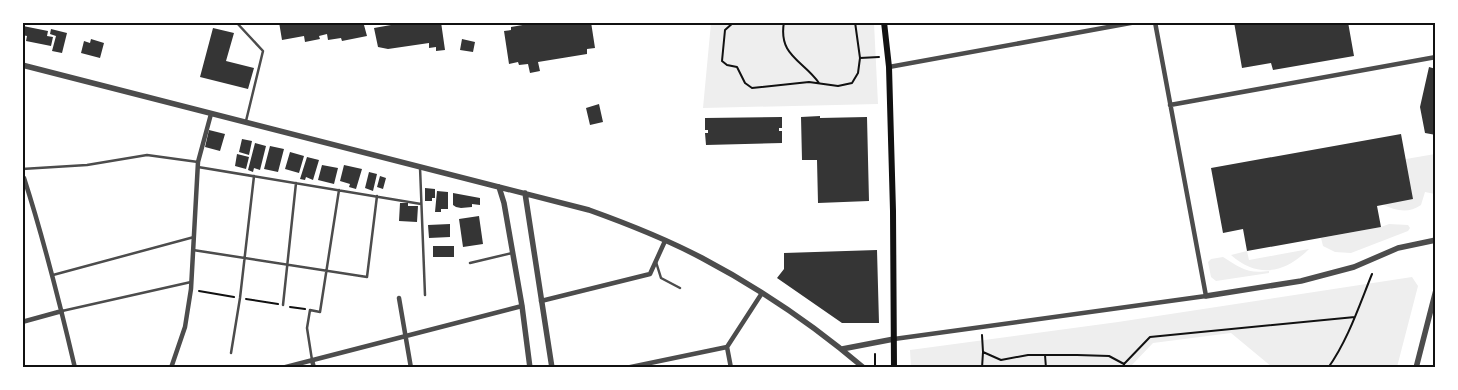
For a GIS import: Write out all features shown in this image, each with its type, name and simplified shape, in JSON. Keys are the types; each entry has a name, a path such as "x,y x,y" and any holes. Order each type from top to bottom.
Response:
{"main road":[{"path":"884,22 889,67 894,368"}],"street":[{"path":"889,67 1136,22"},
{"path":"1154,22 1206,296"},
{"path":"1170,105 1436,56"},
{"path":"22,65 589,210 646,231 702,258 762,293 842,349 864,368"},
{"path":"171,368 185,327 191,290 197,164 211,114"},
{"path":"23,178 36,217 62,311 75,368"},
{"path":"500,187 522,306 530,368"},
{"path":"525,193 552,368"},
{"path":"842,349 981,326 1206,296 1301,281 1354,267 1398,248 1436,240"},
{"path":"541,301 650,274 665,241"},
{"path":"1416,368 1436,290"},
{"path":"731,368 727,347 762,293"},
{"path":"399,298 411,368"},
{"path":"282,368 522,306"},
{"path":"22,322 62,311"},
{"path":"626,368 727,347"},
{"path":"312,360 314,368"}],"lane":[{"path":"236,22 263,51 245,123"},
{"path":"22,169 87,165 147,154 254,176 422,204"},
{"path":"420,167 425,295"},
{"path":"231,353 240,298 254,176"},
{"path":"283,305 296,183"},
{"path":"312,360 307,328 310,310 320,312 339,190"},
{"path":"193,250 367,277 377,196"},
{"path":"51,275 194,237"},
{"path":"470,263 512,253"},
{"path":"656,262 661,278 680,288"},
{"path":"62,311 192,282"}],"path":[{"path":"734,22 725,30 722,62 737,67 745,82 752,88 809,82 838,86 852,83 858,73 860,58 854,22"},
{"path":"784,22 783,41 787,50 812,73 819,83"},
{"path":"860,58 879,57"},
{"path":"1328,368 1355,318 1372,274"},
{"path":"191,290 310,310"},
{"path":"1124,368 1124,364 1150,337 1355,318"},
{"path":"981,326 984,352 982,368"},
{"path":"984,352 1001,360 1028,355 1109,356 1124,364"},
{"path":"875,354 875,367"},
{"path":"1045,355 1046,368"}],"shaded area":[{"path":"711,23 874,23 878,104 703,108"},
{"path":"1435,154 1435,194 1425,192 1421,205 1411,210 1397,210 1382,204 1406,159"},
{"path":"1389,224 1408,225 1410,228 1408,231 1351,253 1335,252 1323,246 1321,238"},
{"path":"1309,249 1300,257 1281,268 1271,270 1251,268 1231,255 1247,251 1249,260"},
{"path":"1223,257 1244,269 1255,272 1269,271 1269,273 1216,281 1211,277 1208,262 1211,259"},
{"path":"1412,277 1418,286 1397,367 1272,367 1231,333 1153,343 1130,367 911,367 910,350 1118,322"}],"building":[{"path":"279,22 373,23 364,25 367,36 342,41 341,38 328,40 327,34 319,36 320,39 305,42 304,36 282,40"},
{"path":"408,22 441,22 445,50 436,51 436,47 429,48 429,43 388,49 378,47 374,28"},
{"path":"540,22 591,22 595,48 587,49 587,54 538,62 540,71 530,73 528,64 519,65 518,62 509,64 504,31 511,30 511,27"},
{"path":"1234,22 1348,22 1354,56 1273,70 1271,63 1242,68"},
{"path":"23,26 48,31 47,36 53,37 51,46 26,41 27,36 22,35"},
{"path":"213,28 234,33 226,61 254,68 248,89 200,77"},
{"path":"51,29 67,33 62,53 52,51 56,36 50,34"},
{"path":"91,39 104,43 100,58 81,53 84,41 90,43"},
{"path":"462,39 475,42 473,52 460,50"},
{"path":"1429,67 1436,69 1436,135 1425,133 1420,107"},
{"path":"599,104 603,122 590,125 586,108"},
{"path":"820,116 820,118 867,117 869,201 818,203 817,160 802,160 801,117"},
{"path":"782,117 782,128 779,128 779,131 782,131 782,143 706,145 705,133 708,133 708,130 705,130 705,118"},
{"path":"209,130 225,134 220,151 205,147"},
{"path":"1401,134 1413,199 1377,206 1381,227 1247,251 1243,229 1223,233 1211,168"},
{"path":"242,139 252,141 249,155 239,152"},
{"path":"255,143 266,146 260,170 254,168 253,172 248,170"},
{"path":"270,146 284,149 278,172 264,169"},
{"path":"290,152 304,156 299,173 285,169"},
{"path":"237,154 249,157 246,169 235,166"},
{"path":"307,157 319,160 313,180 306,177 305,180 300,179"},
{"path":"322,165 338,168 334,184 318,180"},
{"path":"344,165 362,169 356,189 349,187 350,184 340,181"},
{"path":"369,172 377,174 373,191 365,188"},
{"path":"380,176 386,178 383,189 377,187"},
{"path":"425,188 435,189 435,198 432,198 432,201 425,201"},
{"path":"437,191 448,192 448,209 441,209 441,212 435,212"},
{"path":"453,193 480,198 480,205 472,204 472,207 456,207 453,205"},
{"path":"400,203 408,203 408,206 418,206 417,222 399,221"},
{"path":"479,216 483,244 463,247 459,219"},
{"path":"450,224 450,237 429,238 428,225"},
{"path":"433,246 454,246 454,257 433,257"},
{"path":"877,250 879,323 842,323 777,278 784,269 784,253"}]}
